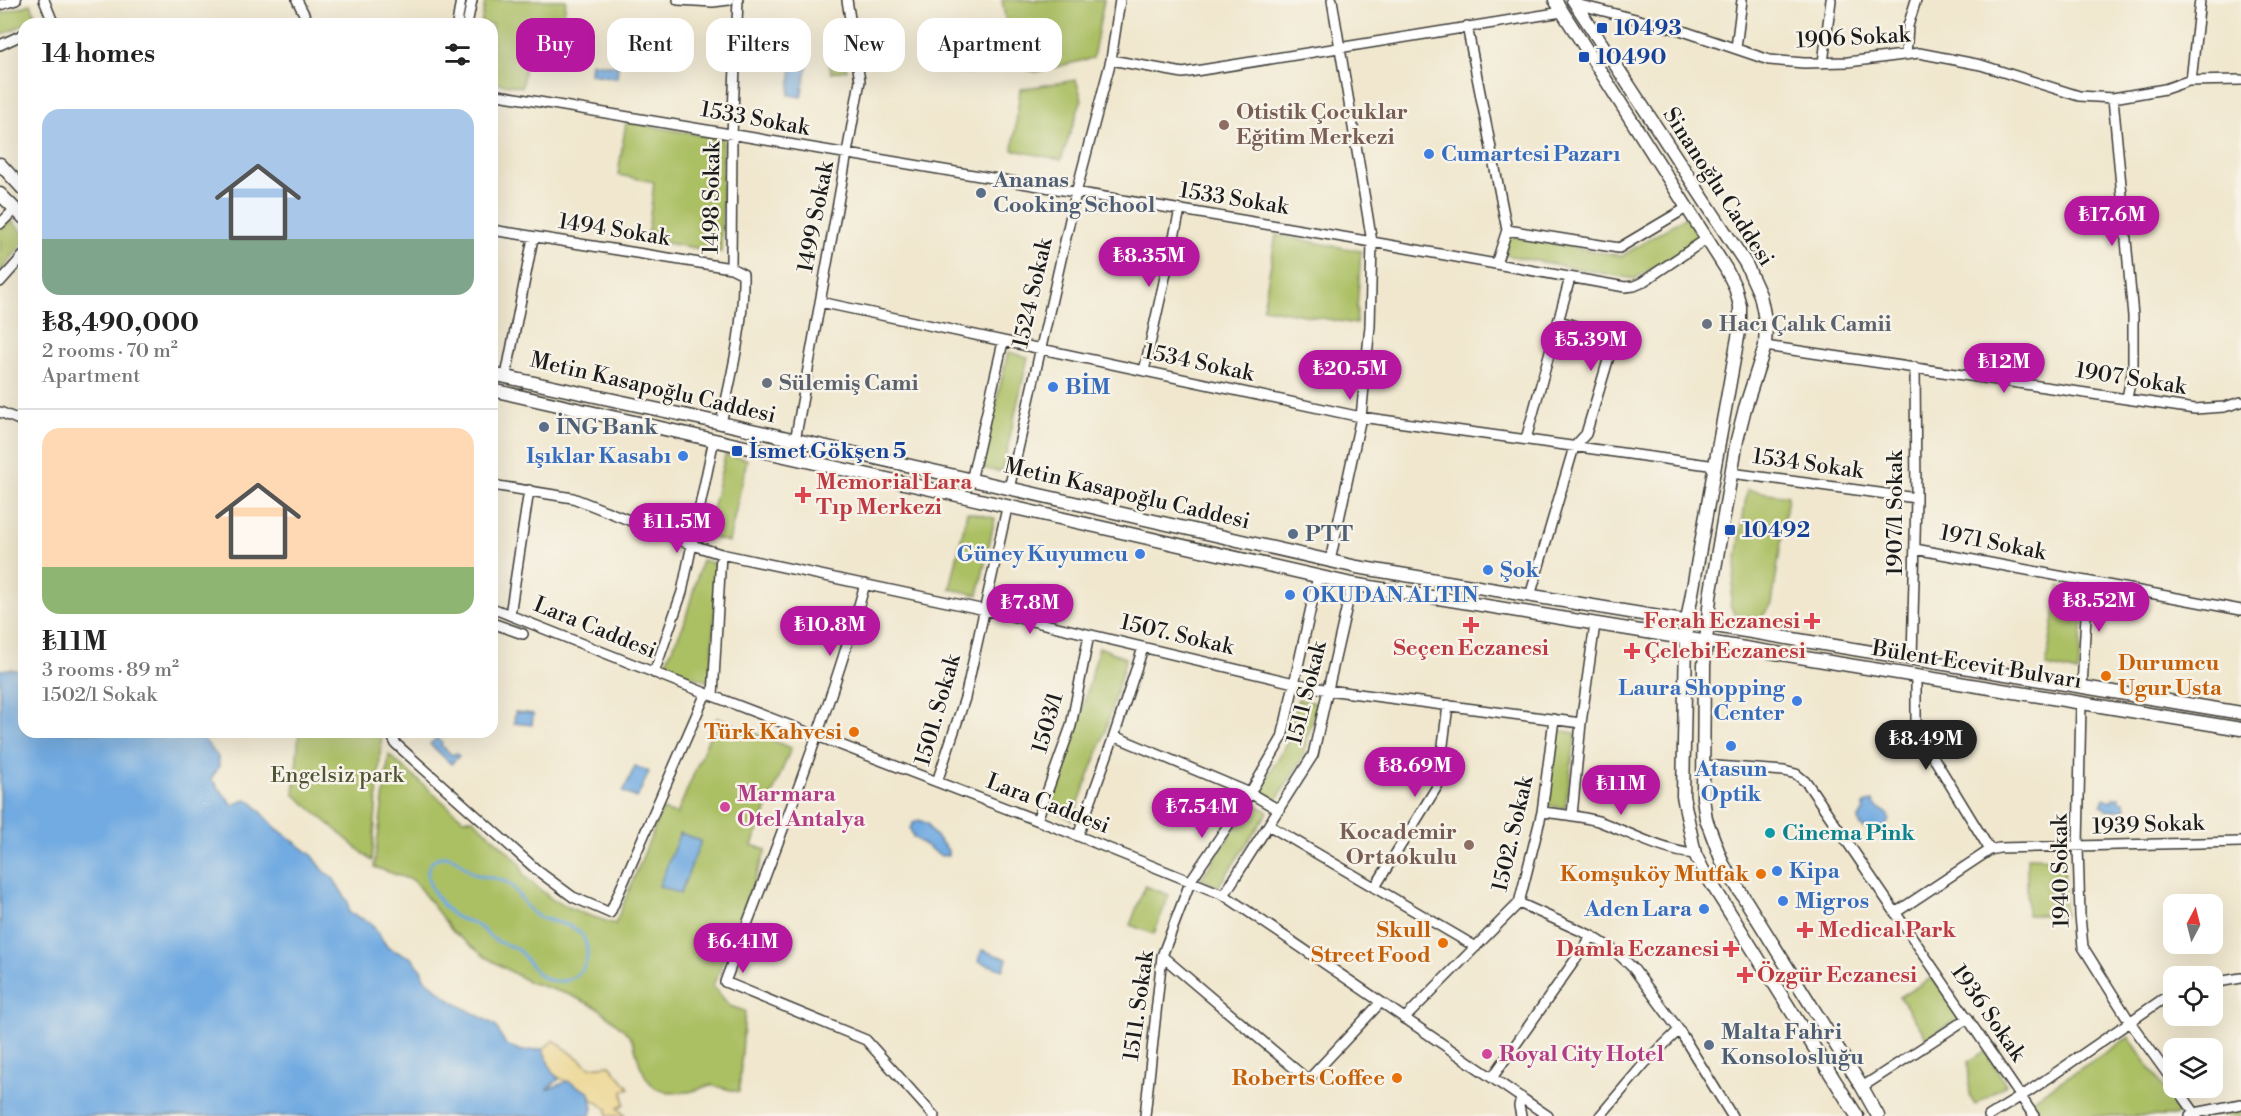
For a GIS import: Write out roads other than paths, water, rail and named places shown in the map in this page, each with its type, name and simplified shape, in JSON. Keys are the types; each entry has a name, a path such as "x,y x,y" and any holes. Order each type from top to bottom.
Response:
{"main road":[{"name":"Si̇nanoğlu Caddesi","path":"1555,0 1689,207 1736,287 1740,306 1740,326 1687,621 1683,796 1695,854 1703,870 1857,1116"},
{"name":"Si̇nanoğlu Caddesi","path":"1575,2 1746,264 1760,295 1766,325 1765,346 1745,408 1731,473 1706,625 1703,765 1703,798 1706,819 1723,864 1878,1116"},
{"path":"0,164 18,184"},
{"path":"0,194 18,213"},
{"name":"Metin Kasapoğlu Caddesi","path":"498,375 1330,561 1687,621"},
{"name":"Metin Kasapoğlu Caddesi","path":"498,391 1352,584 1686,638"},
{"name":"Bülent Ecevit Bulvarı","path":"1687,621 2241,713"},
{"name":"Bülent Ecevit Bulvarı","path":"1686,638 2241,729"}],"street":[{"path":"0,5 16,0"},
{"path":"44,0 49,18"},
{"path":"297,0 306,18"},
{"path":"458,18 461,0"},
{"path":"468,18 472,0"},
{"path":"678,0 713,2 729,0"},
{"name":"1498 Sokak","path":"721,423 736,354 743,302 743,274 731,268 732,135 738,0"},
{"name":"1499 Sokak","path":"795,441 848,155 860,77 847,0"},
{"name":"1524 Sokak","path":"1009,489 1076,193 1111,60 1120,0"},
{"path":"1330,561 1361,417 1370,326 1372,242 1332,0"},
{"path":"1736,48 1742,0"},
{"path":"1823,63 1831,0"},
{"path":"1906,55 1908,26 1916,0"},
{"path":"2191,81 2200,0"},
{"name":"1906 Sokak","path":"1575,2 1683,31 1769,60 1823,63 1919,53 1981,65 2079,96 2113,98 2165,89 2191,81 2241,80"},
{"path":"1111,60 1183,73 1562,12"},
{"path":"1467,26 1507,230 1496,264"},
{"path":"0,45 18,37"},
{"name":"1533 Sokak","path":"498,95 1372,242 1625,287 1634,286 1708,238"},
{"path":"2113,98 2133,316 2133,368 2127,398"},
{"path":"1507,230 1619,248 1689,207"},
{"path":"1144,372 1180,210"},
{"path":"0,224 18,215"},
{"name":"1494 Sokak","path":"498,231 731,268"},
{"path":"506,376 533,238"},
{"path":"0,282 18,262"},
{"path":"1526,440 1570,278"},
{"name":"1534 Sokak","path":"820,302 1361,417 1716,466"},
{"path":"1530,596 1574,447 1587,434 1615,337 1559,321"},
{"path":"971,481 1003,342"},
{"name":"1907 Sokak","path":"1765,346 2195,409 2224,407 2241,402"},
{"name":"1907/1 Sokak","path":"1912,659 1916,498 1915,367"},
{"path":"0,412 18,420"},
{"path":"654,673 682,592 714,439"},
{"name":"1534 Sokak","path":"1731,473 1916,498"},
{"name":"1507. Sokak","path":"498,486 573,498 692,545 721,554 985,610 1294,683 1328,690 1581,723"},
{"path":"510,615 529,490"},
{"name":"1501. Sokak","path":"937,782 964,698 1007,508"},
{"name":"1971 Sokak","path":"1915,549 2241,610"},
{"path":"393,738 396,744 538,871 573,897 609,913 709,695 721,554"},
{"name":"1511. Sokak","path":"1145,1116 1162,956 1191,880 1250,793 1282,738 1318,576"},
{"path":"2082,687 2088,580"},
{"path":"865,584 845,655 818,736 725,982 866,1040 934,1116"},
{"name":"1511 Sokak","path":"1224,895 1270,826 1313,755 1352,584"},
{"name":"Lara Caddesi","path":"498,610 709,695 1191,880 1224,895 1548,1116"},
{"path":"1572,815 1594,624"},
{"path":"498,625 523,634"},
{"name":"1503/1","path":"1037,820 1071,726 1089,635"},
{"path":"1078,836 1143,648"},
{"path":"1916,676 1918,732 1990,850"},
{"name":"1940 Sokak","path":"2081,703 2078,846 2083,947 2130,1022 2163,1068"},
{"path":"1375,887 1438,785 1448,705"},
{"name":"1502. Sokak","path":"1404,1019 1520,903 1542,812 1554,719"},
{"path":"1114,736 1250,793 1279,810"},
{"name":"1936 Sokak","path":"1703,765 1784,771 1802,778 2034,1116"},
{"path":"1542,812 1572,815 1596,821 1683,853 1695,854"},
{"path":"1270,826 1476,947"},
{"name":"1939 Sokak","path":"1895,913 1990,850 1999,848 2241,842"},
{"path":"1520,903 1592,936 1615,951 1633,968 1679,1030 1729,1115"},
{"path":"1492,1078 1592,936"},
{"path":"1162,956 1308,1080 1381,1002"},
{"path":"2223,981 2241,978"},
{"path":"1989,1116 2022,1096 2163,999"},
{"path":"1862,1087 1968,1018"},
{"path":"1600,1116 1644,1064 1679,1030"},
{"path":"1521,1098 1519,1106 1521,1116"},
{"path":"2183,1098 2194,1115 2241,1104"}],"water":[{"path":"595,63 607,65 607,72 618,72 617,78 590,74 595,72"},
{"path":"791,72 806,72 801,97 789,95"},
{"path":"1038,588 1048,590 1044,608 1033,606"},
{"path":"0,670 18,671 18,738 203,738 218,757 219,766 211,779 233,805 247,799 253,803 275,827 313,856 324,871 333,878 348,902 349,913 370,922 388,948 412,958 421,969 424,978 453,1002 495,1025 506,1045 522,1051 543,1049 552,1072 559,1079 546,1090 568,1081 590,1093 593,1109 590,1116 0,1116"},
{"path":"515,712 533,714 532,725 514,723"},
{"path":"437,738 452,755 456,753 459,756 451,764 430,744"},
{"path":"635,766 649,772 637,798 623,792"},
{"path":"2119,797 2119,801 2124,801 2125,809 2108,811 2101,806 2104,798 2111,801"},
{"path":"1873,801 1876,806 1888,814 1889,820 1884,829 1870,832 1861,826 1858,820 1864,810 1864,804"},
{"path":"919,820 928,824 930,830 948,850 948,855 941,856 913,837 910,828"},
{"path":"680,833 701,841 680,894 659,886"},
{"path":"982,950 1007,959 1003,970 978,961"}],"waterway":[{"path":"444,856 457,860 474,874 505,881 534,914 577,930 585,941 587,951 583,968 578,974 562,981 544,978 518,950 495,940 475,924 453,915 435,894 428,876 432,862 444,856"}],"place":[{"name":"10493","path":"1602,28"},
{"name":"10490","path":"1584,57"},
{"name":"Otistik Çocuklar Eğitim Merkezi","path":"1224,125"},
{"name":"Cumartesi Pazarı","path":"1429,154"},
{"name":"Ananas Cooking School","path":"981,193"},
{"name":"Hacı Çalık Camii","path":"1707,324"},
{"name":"Sülemiş Cami","path":"767,383"},
{"name":"BİM","path":"1053,387"},
{"name":"İNG Bank","path":"544,427"},
{"name":"İsmet Gökşen 5","path":"737,451"},
{"name":"Işıklar Kasabı","path":"683,456"},
{"name":"Memorial Lara Tıp Merkezi","path":"803,495"},
{"name":"10492","path":"1730,530"},
{"name":"PTT","path":"1293,534"},
{"name":"Güney Kuyumcu","path":"1140,554"},
{"name":"Şok","path":"1488,570"},
{"name":"OKUDAN ALTIN","path":"1290,595"},
{"name":"Ferah Eczanesi","path":"1812,621"},
{"name":"Seçen Eczanesi","path":"1471,625"},
{"name":"Çelebi Eczanesi","path":"1632,651"},
{"name":"Durumcu Ugur Usta","path":"2106,676"},
{"name":"Laura Shopping Center","path":"1797,701"},
{"name":"Türk Kahvesi","path":"854,732"},
{"name":"Atasun Optik","path":"1731,746"},
{"name":"Marmara Otel Antalya","path":"725,807"},
{"name":"Cinema Pink","path":"1770,833"},
{"name":"Kocademir Ortaokulu","path":"1469,845"},
{"name":"Kipa","path":"1777,871"},
{"name":"Komşuköy Mutfak","path":"1761,874"},
{"name":"Migros","path":"1783,901"},
{"name":"Aden Lara","path":"1704,909"},
{"name":"Medical Park","path":"1805,930"},
{"name":"Skull Street Food","path":"1443,943"},
{"name":"Damla Eczanesi","path":"1731,949"},
{"name":"Özgür Eczanesi","path":"1745,975"},
{"name":"Malta Fahri Konsolosluğu","path":"1709,1045"},
{"name":"Royal City Hotel","path":"1487,1054"},
{"name":"Roberts Coffee","path":"1397,1078"}],"park label":[{"name":"Engelsiz park","path":"337,775"}]}
